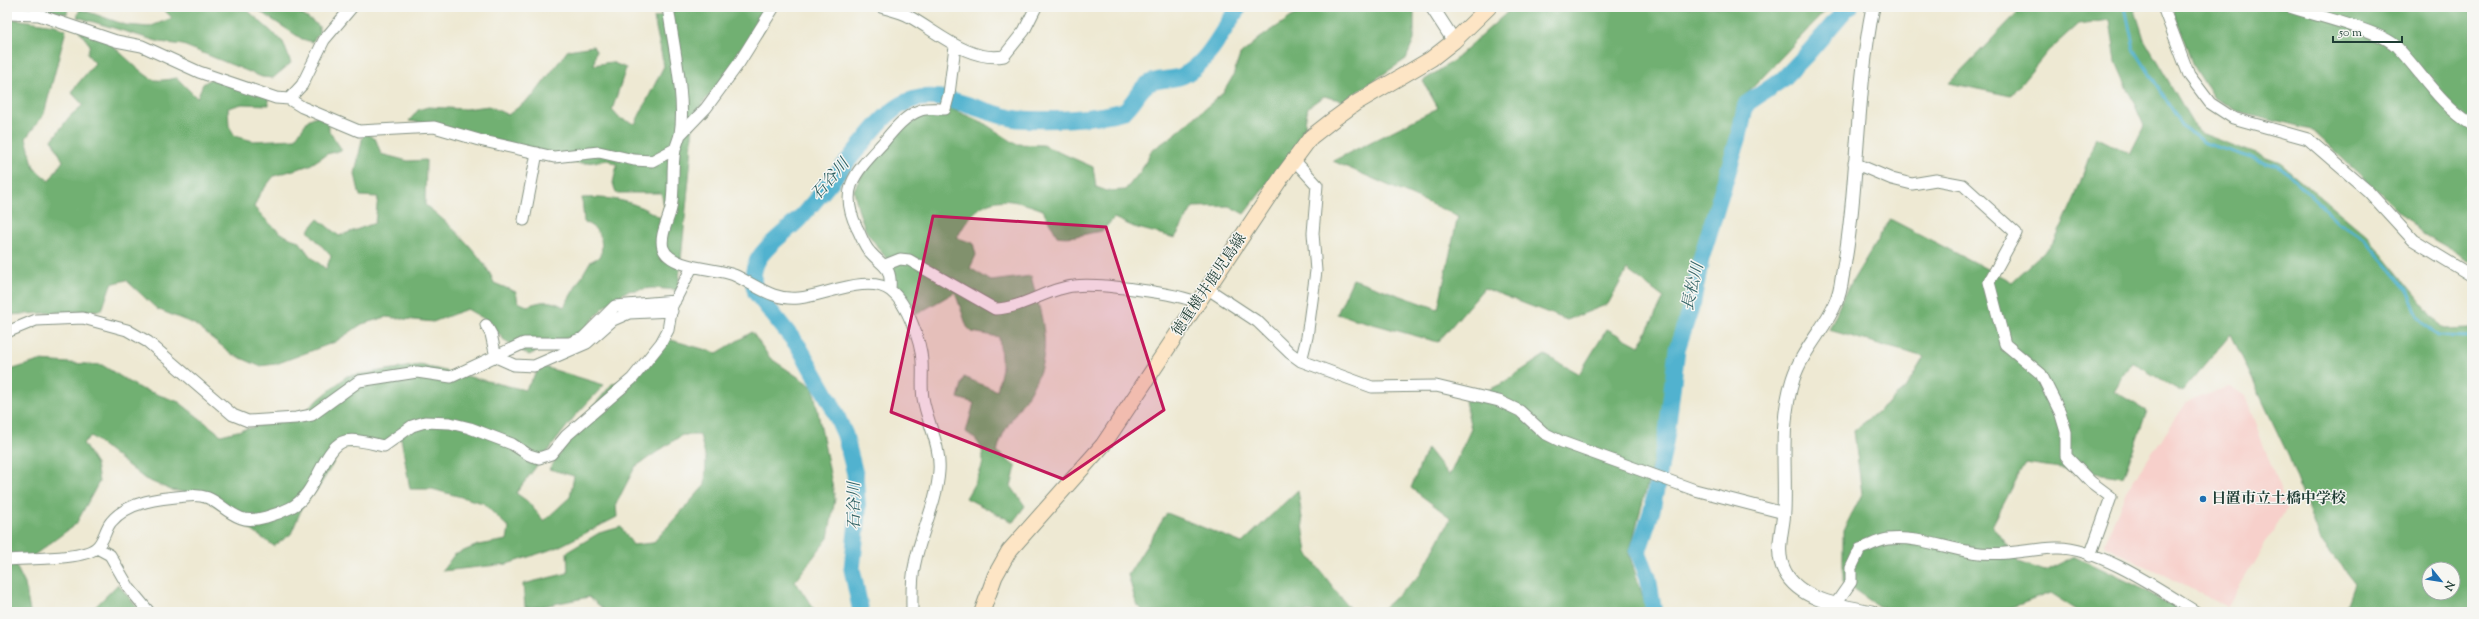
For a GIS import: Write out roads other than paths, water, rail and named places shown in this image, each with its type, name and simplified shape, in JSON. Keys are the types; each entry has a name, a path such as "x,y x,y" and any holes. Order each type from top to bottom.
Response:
{"main road":[{"name":"徳重横井鹿児島線","path":"982,612 996,576 1009,551 1103,445 1294,160 1311,137 1356,103 1430,59 1454,41 1489,7"}],"street":[{"path":"289,98 302,85 324,40 352,7"},
{"path":"668,7 681,101 680,135 675,150 671,206 662,247 676,260 692,267 714,269 734,275 763,292 781,298 799,298 859,285 880,285 890,290 900,300 920,343 923,397 938,453 940,470 915,562 912,585 912,612"},
{"path":"680,135 706,108 739,63 774,7"},
{"path":"882,7 909,16 955,46 991,58 1004,56 1024,31 1036,7"},
{"path":"1432,7 1454,41"},
{"path":"2162,7 2189,75 2210,103 2233,118 2284,130 2308,139 2368,191 2413,240 2472,276"},
{"path":"2290,7 2374,34 2395,45 2441,98 2462,118 2472,125"},
{"path":"1872,612 1833,608 1800,588 1785,572 1779,550 1784,513 1785,413 1793,379 1803,354 1837,302 1850,227 1854,163 1873,8"},
{"path":"7,14 39,15 116,41 142,46 206,74 276,98 289,98 302,107 359,131 434,127 479,140 554,157 599,152 634,160 652,161 675,150"},
{"path":"890,290 891,281 885,265 869,252 851,215 848,204 851,183 876,150 900,124 921,110 945,109 949,94 955,46"},
{"path":"524,220 537,154"},
{"path":"1294,160 1317,185 1313,233 1316,271 1307,337 1301,361"},
{"path":"1854,163 1892,179 1912,184 1936,180 1963,185 2016,233 1989,282 2005,344 2041,374 2060,412 2066,432 2066,456 2091,482 2111,497 2090,556"},
{"path":"885,265 900,259 909,260 995,309 1010,309 1073,286 1142,291 1188,298 1198,303"},
{"path":"7,560 45,557 57,558 88,552 97,548 110,522 122,510 136,504 187,496 205,495 241,518 254,519 290,508 304,498 315,482 330,452 342,442 350,441 384,446 412,426 425,422 450,423 470,428 512,444 528,455 539,458 551,454 571,432 632,379 661,343 668,330 673,306 692,267"},
{"path":"1208,289 1258,322 1290,353 1301,361 1372,387 1436,386 1499,401 1520,411 1544,434 1562,442 1663,476 1695,490 1784,513"},
{"path":"7,332 36,320 83,318 126,330 148,342 233,415 248,421 296,418 312,415 359,381 417,372 451,377 524,343 570,343 583,338 615,306 673,306"},
{"path":"496,357 514,366 534,366 587,343 613,320 624,315 673,306"},
{"path":"486,325 491,334 496,357"},
{"path":"1833,608 1851,582 1851,568 1860,549 1887,539 1929,542 1972,552 2003,555 2057,548 2071,549 2126,569 2196,612"},
{"path":"97,548 110,555 129,588 149,612"}],"waterway":[{"name":"石谷川","path":"861,612 852,569 858,513 855,474 845,435 831,403 799,347 756,293 753,280 754,269 758,259 773,242 800,218 879,124 901,105 915,99 929,97 960,102 1004,116 1031,120 1086,118 1124,111 1141,90 1148,84 1157,80 1182,76 1200,63 1214,45 1239,7"},
{"name":"長松川","path":"1654,612 1648,577 1638,552 1652,510 1667,432 1677,349 1693,301 1701,259 1739,136 1746,104 1783,79 1846,9 1850,7"},
{"path":"2125,7 2134,49 2184,128 2205,143 2277,166 2289,174 2339,223 2364,239 2407,289 2418,317 2438,336 2472,337"}],"place":[{"name":"日置市立土橋中学校","path":"2203,499"}]}
